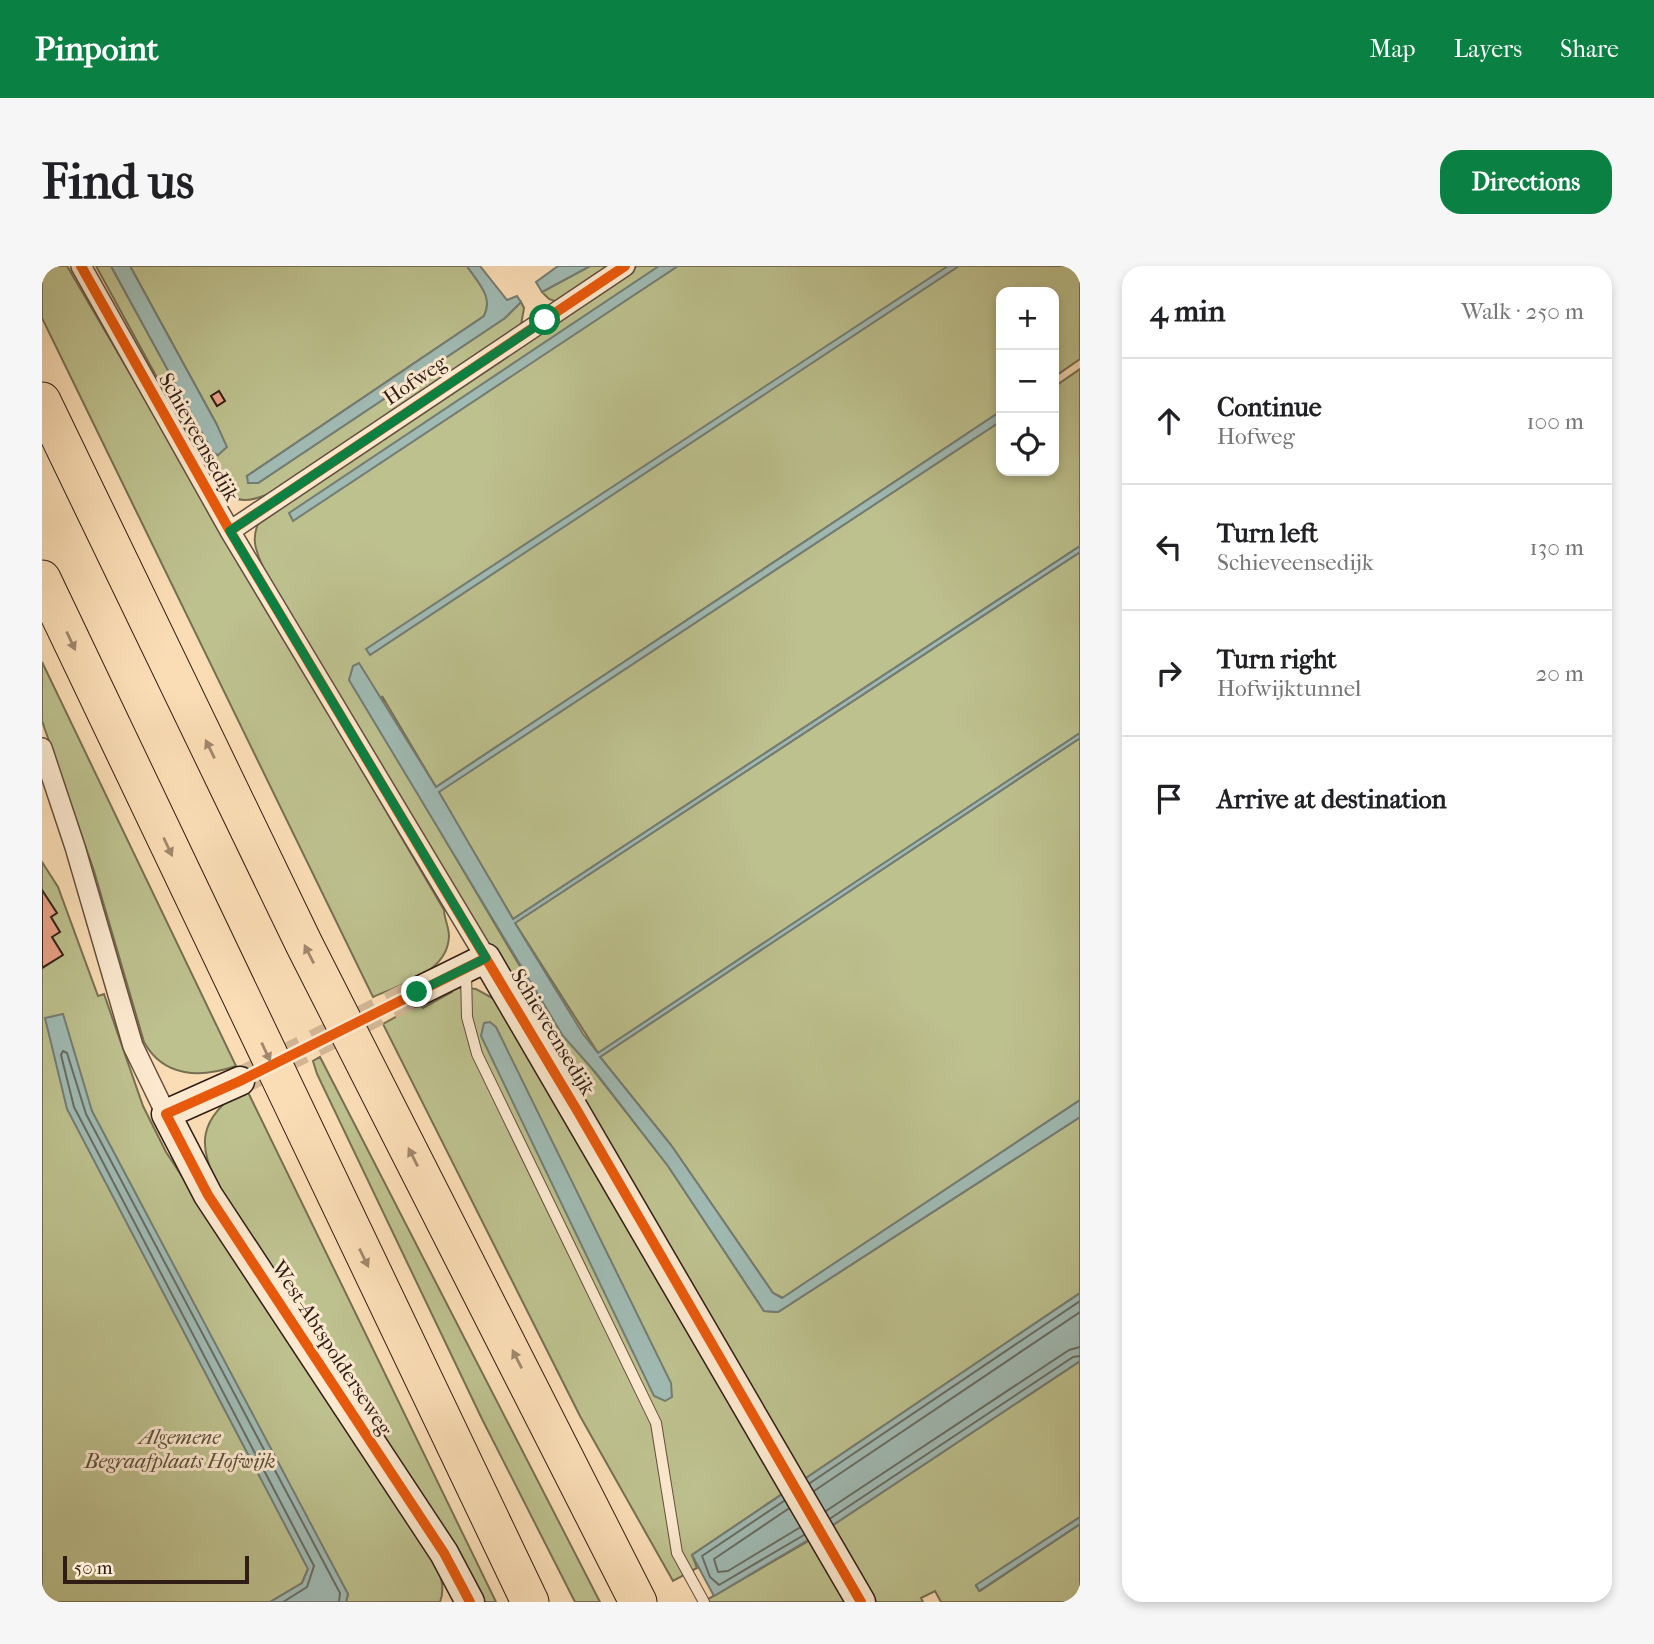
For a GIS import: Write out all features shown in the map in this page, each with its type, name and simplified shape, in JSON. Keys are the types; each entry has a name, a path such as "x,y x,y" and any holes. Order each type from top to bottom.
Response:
{"highway":[{"path":"42,401 304,944 639,1602"},
{"path":"42,579 530,1602"},
{"path":"548,1420 655,1602"}],"street":[{"name":"Schieveensedijk","path":"81,266 476,963 770,1446 861,1602"},
{"name":"Hofweg","path":"230,531 625,266"},
{"name":"West-Abtspolderseweg","path":"42,748 75,847 133,1046 166,1114 208,1195 444,1553 470,1602"},
{"path":"417,992 476,963"},
{"path":"166,1114 240,1081"}],"lane":[{"path":"476,963 467,1017 477,1054 656,1423 677,1553 704,1602"}],"green space":[{"path":"42,266 67,266 444,910 449,933 447,949 441,959 421,976 373,997 42,318"},
{"path":"96,266 111,266 213,452 218,455 217,425 130,266 467,266 486,296 487,309 484,316 247,476 258,483 505,318 521,302 524,308 521,325 281,488 262,497 245,500 230,496 214,482"},
{"path":"590,266 616,266 557,302 542,292"},
{"path":"637,266 1080,266 1080,359 1059,374 1059,287 996,287 996,414 436,787 382,696 394,753 544,1007 668,1166 764,1311 778,1312 1080,1117 1080,1293 803,1480 264,569 255,544 261,518"},
{"path":"1080,369 1080,546 513,919 438,792 996,424 996,476 1059,476 1059,384"},
{"path":"1080,552 1080,733 598,1053 515,923"},
{"path":"42,662 236,1066 210,1072 184,1072 162,1063 144,1042 94,871 42,721"},
{"path":"1080,738 1080,1100 783,1298 773,1293 671,1145 600,1057"},
{"name":"Algemene Begraafplaats Hofwijk","path":"42,862 58,887 98,996 104,994 143,1106 166,1152 430,1554 442,1583 440,1602 346,1602 348,1594 308,1569 302,1583 270,1602 42,1602"},
{"path":"452,987 476,989 496,1000 782,1494 692,1555 697,1568 673,1581 580,1416 383,1024 419,1004 423,1008 452,992"},
{"path":"320,1057 600,1602 575,1602 482,1419 317,1074 313,1061"},
{"path":"245,1086 496,1602 483,1602 213,1176 205,1146 210,1122 218,1110"},
{"path":"1080,1361 1080,1517 976,1586 980,1591 1080,1524 1080,1602 941,1602 935,1591 921,1598 923,1602 873,1602 830,1527"},
{"path":"812,1539 849,1602 703,1602"}],"water":[{"path":"111,266 130,266 217,425 227,447 218,455 213,453"},
{"path":"467,266 480,266 507,300 517,296 521,302 505,318 258,483 248,483 247,476 484,316 487,309 486,296"},
{"path":"558,266 590,266 542,292 536,282"},
{"path":"659,266 678,266 293,521 289,513"},
{"path":"948,266 959,266 370,655 366,649"},
{"path":"996,414 996,424 439,792 513,919 1080,546 1080,552 515,923 583,1034 598,1053 1080,733 1080,738 600,1057 671,1145 773,1293 782,1298 1080,1100 1080,1117 778,1312 764,1311 668,1166 596,1073 563,1036 349,680 353,666 359,663 436,787"},
{"path":"63,1014 92,1111 348,1594 346,1602 270,1602 302,1583 308,1569 67,1109 45,1018"},
{"path":"490,1022 496,1027 671,1383 672,1397 665,1401 654,1396 481,1036 484,1023"},
{"path":"1080,1293 1080,1361 830,1527 714,1596 692,1555"},
{"path":"1080,1517 1080,1524 979,1591 976,1585"}],"building":[{"path":"219,391 225,401 217,406 211,396"},
{"path":"42,890 57,913 51,917 60,932 52,937 63,955 42,968"}],"tunnel":[{"path":"240,1081 417,992"}],"cycle path":[{"path":"81,266 230,531 578,1112 861,1602"},
{"path":"230,531 625,266"},
{"path":"470,1602 444,1553 208,1195 166,1114 240,1081 486,958"}],"route":[{"path":"417,992 486,958 230,531 545,320"}]}
